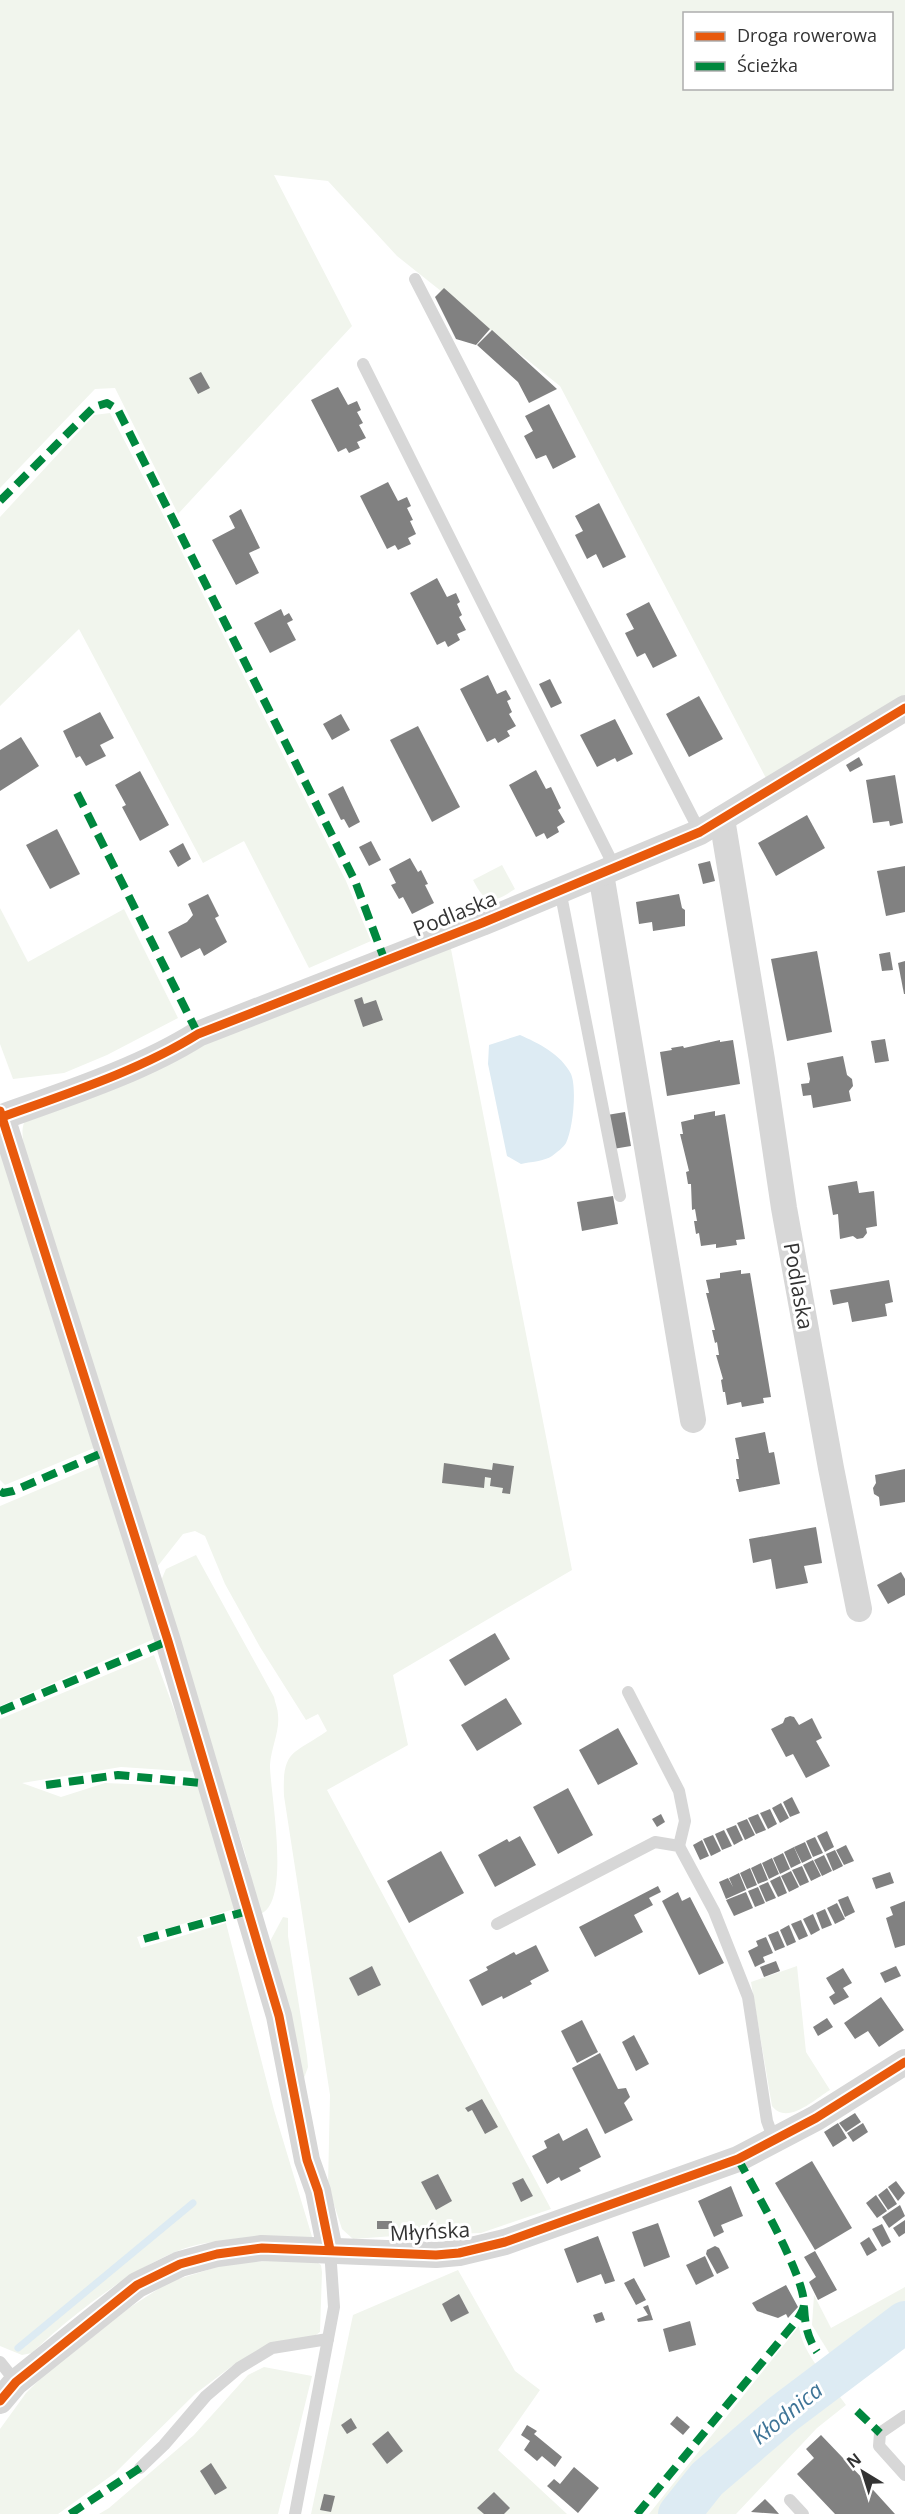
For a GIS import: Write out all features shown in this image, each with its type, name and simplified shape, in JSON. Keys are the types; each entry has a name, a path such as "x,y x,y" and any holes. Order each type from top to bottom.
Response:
{"street":[{"name":"Podlaska","path":"1,1114 60,1096 174,1049 198,1034 482,923 700,832 905,708"},
{"name":"Podlaska","path":"722,819 784,1208 859,1609"},
{"path":"608,871 693,1420"},
{"path":"1,1114 171,1652 279,2016 307,2160 318,2191 330,2250"},
{"name":"Młyńska","path":"8,2391 137,2285 180,2264 217,2254 262,2248 436,2255 459,2253 505,2242 738,2159 816,2118 905,2062"}],"lane":[{"path":"416,279 700,832"},
{"path":"363,364 608,871"},
{"path":"560,890 620,1196"},
{"path":"628,1692 679,1791 685,1821 679,1846 714,1911 748,1997 767,2121 774,2140"},
{"path":"497,1924 655,1842 679,1846"},
{"path":"295,2514 334,2307 330,2250"},
{"path":"140,2468 164,2445 206,2396 239,2368 272,2349 328,2339"},
{"path":"0,2362 8,2391"},
{"path":"905,2416 880,2433 878,2440 879,2446 905,2475"},
{"path":"790,2500 803,2514"}],"shaded area":[{"path":"0,0 905,0 905,703 767,780 560,386 397,256 328,181 274,175 352,326 178,514 115,388 95,389 0,488"},
{"path":"110,413 169,526 346,881 371,941 309,968 244,841 203,863 79,629 0,706 0,517 94,415"},
{"path":"502,865 515,889 490,900 482,894 473,880"},
{"path":"0,908 28,962 124,909 178,1018 107,1055 64,1073 13,1079 0,1044"},
{"path":"450,944 572,1570 393,1675 408,1745 327,1790 551,2209 481,2233 353,2239 342,2229 328,2186 330,2095 284,1796 285,1769 288,1761 298,1750 327,1731 318,1714 306,1720 260,1647 225,1584 205,1536 195,1531 183,1534 157,1567 26,1154 23,1124 28,1116"},
{"path":"520,1035 555,1055 567,1067 573,1080 574,1098 571,1128 565,1145 549,1158 521,1164 507,1156 488,1064 489,1045"},
{"path":"0,1129 99,1446 5,1485 0,1480"},
{"path":"104,1462 161,1636 0,1706 0,1506"},
{"path":"196,1555 274,1697 278,1710 278,1727 270,1765 277,1869 275,1890 270,1906 260,1914 245,1853 160,1583 166,1569"},
{"path":"154,1655 197,1772 121,1767 22,1783 61,1797 105,1783 202,1787 238,1908 137,1937 141,1948 226,1923 274,2110 313,2240 233,2241 206,2243 185,2248 137,2271 68,2321 32,2353 22,2355 0,2346 0,1719"},
{"path":"283,1917 288,1918 288,1936 307,2056 308,2067 303,2081 267,1947"},
{"path":"797,1966 806,2052 830,2090 801,2109 785,2113 772,2106 751,1982"},
{"path":"312,2259 321,2265 322,2272 320,2332 313,2337 232,2366 195,2394 115,2473 58,2514 0,2514 0,2429 26,2393 42,2377 129,2308 169,2282 230,2263"},
{"path":"458,2270 515,2371 540,2390 498,2450 567,2514 311,2514 353,2315"},
{"path":"905,2287 905,2315 836,2364 812,2325 814,2295 831,2328"},
{"path":"799,2326 805,2346 823,2375 706,2471 672,2514 649,2514"},
{"path":"264,2367 312,2376 278,2514 99,2514 194,2435 248,2375"},
{"path":"834,2389 846,2405 817,2428 736,2514 697,2514 734,2471"}],"building":[{"path":"444,288 490,329 476,345 456,339 435,297"},
{"path":"492,330 557,389 529,403 518,382 477,345"},
{"path":"201,372 210,388 198,394 189,378"},
{"path":"338,387 348,405 357,401 361,410 357,412 363,423 359,425 366,438 357,442 360,448 349,453 346,448 338,452 311,400"},
{"path":"549,404 576,457 553,469 546,455 536,459 524,436 533,431 525,416"},
{"path":"388,482 398,501 407,497 411,506 407,508 413,520 410,521 416,534 408,538 411,544 398,550 395,545 387,549 360,496"},
{"path":"599,503 626,557 603,568 596,554 587,559 575,535 583,531 575,516"},
{"path":"241,509 260,548 249,553 259,573 236,585 212,540 235,528 229,516"},
{"path":"437,578 447,597 456,593 460,602 457,604 462,615 459,617 466,630 457,634 460,640 448,647 445,641 437,645 410,593"},
{"path":"649,602 677,656 653,668 645,653 637,657 625,633 634,629 626,614"},
{"path":"281,609 284,616 289,613 293,620 287,623 296,640 270,653 254,623"},
{"path":"488,675 497,694 506,690 511,699 507,701 512,712 509,714 516,726 507,731 510,736 498,743 495,738 487,742 460,689"},
{"path":"550,679 562,703 551,708 539,684"},
{"path":"699,696 723,739 689,757 666,714"},
{"path":"100,712 114,738 100,745 106,756 86,766 80,756 76,758 63,731"},
{"path":"341,714 350,730 332,740 323,724"},
{"path":"615,719 633,754 617,762 615,758 597,767 580,735"},
{"path":"418,726 460,807 432,822 390,740"},
{"path":"21,737 39,766 0,791 0,750"},
{"path":"859,757 863,765 850,772 846,765"},
{"path":"536,770 546,789 551,787 561,808 558,810 565,822 557,827 559,832 547,839 544,833 536,837 509,785"},
{"path":"140,771 169,825 140,841 122,807 126,805 115,785"},
{"path":"895,775 903,823 890,826 889,821 873,823 866,780"},
{"path":"343,786 360,822 349,828 344,819 341,820 328,794"},
{"path":"807,815 825,848 776,876 758,843"},
{"path":"57,829 80,874 50,889 26,845"},
{"path":"371,841 381,860 369,866 359,847"},
{"path":"183,843 191,859 178,867 169,851"},
{"path":"410,858 418,872 421,870 434,903 412,914 403,897 399,899 391,885 396,883 389,869"},
{"path":"710,861 715,881 703,884 698,864"},
{"path":"905,866 905,912 886,916 877,871"},
{"path":"208,894 219,916 215,918 227,942 204,956 200,948 181,958 168,932 187,922 193,915 188,904"},
{"path":"679,894 682,908 685,910 685,926 653,931 652,922 639,924 636,902"},
{"path":"817,951 832,1032 787,1041 771,959"},
{"path":"890,952 893,970 882,971 879,954"},
{"path":"905,961 905,994 904,994 898,963"},
{"path":"362,997 364,1004 376,1000 383,1020 363,1027 354,1000"},
{"path":"885,1039 889,1061 875,1063 871,1041"},
{"path":"720,1040 720,1042 733,1040 740,1084 667,1096 660,1052"},
{"path":"843,1056 847,1075 852,1079 853,1086 849,1091 851,1101 813,1108 811,1095 803,1096 801,1084 809,1083 807,1063"},
{"path":"715,1111 715,1116 725,1114 745,1239 736,1240 737,1245 716,1248 716,1244 701,1246 699,1233 696,1234 694,1221 697,1221 695,1209 692,1210 691,1184 688,1184 686,1172 689,1171 680,1134 683,1134 681,1122 694,1119 694,1115"},
{"path":"625,1112 631,1146 613,1149 607,1115"},
{"path":"857,1181 859,1193 874,1191 877,1226 866,1228 867,1233 863,1238 857,1239 853,1236 840,1239 838,1214 833,1215 828,1186"},
{"path":"613,1196 618,1224 582,1231 577,1202"},
{"path":"741,1270 741,1274 750,1273 771,1397 763,1398 764,1403 742,1407 741,1402 727,1405 716,1355 719,1355 717,1342 715,1343 712,1330 715,1330 706,1293 709,1293 706,1280 720,1278 720,1273"},
{"path":"889,1280 893,1302 885,1304 887,1316 852,1322 848,1302 833,1305 830,1290"},
{"path":"765,1432 769,1453 774,1452 780,1484 739,1492 736,1479 739,1479 736,1459 739,1459 735,1438"},
{"path":"444,1463 492,1470 493,1463 514,1466 510,1494 502,1493 503,1488 490,1486 491,1478 485,1477 484,1488 442,1483"},
{"path":"905,1469 905,1502 880,1506 879,1497 874,1494 873,1488 876,1483 875,1475"},
{"path":"816,1527 822,1563 804,1566 808,1583 776,1589 771,1559 753,1563 749,1539"},
{"path":"901,1572 905,1579 905,1595 888,1604 877,1585"},
{"path":"495,1633 510,1659 465,1686 449,1660"},
{"path":"506,1698 522,1724 477,1751 461,1725"},
{"path":"794,1717 799,1725 812,1718 822,1738 816,1741 830,1766 806,1778 793,1754 786,1757 771,1729 783,1723 785,1718"},
{"path":"618,1728 638,1764 598,1785 579,1750"},
{"path":"568,1788 593,1835 558,1854 533,1807"},
{"path":"792,1797 800,1813 790,1817 783,1802"},
{"path":"781,1803 789,1818 780,1823 772,1808"},
{"path":"770,1809 777,1824 768,1829 760,1813"},
{"path":"661,1814 665,1822 657,1827 652,1819"},
{"path":"758,1814 766,1830 756,1834 748,1818"},
{"path":"747,1819 755,1835 745,1840 737,1823"},
{"path":"736,1825 743,1840 734,1845 726,1829"},
{"path":"724,1830 732,1846 722,1850 715,1834"},
{"path":"827,1831 834,1847 825,1852 817,1836"},
{"path":"713,1835 721,1851 711,1856 703,1839"},
{"path":"520,1836 536,1865 495,1887 478,1855 507,1839 509,1842"},
{"path":"815,1837 823,1853 813,1857 806,1841"},
{"path":"702,1840 709,1856 700,1860 693,1845"},
{"path":"805,1842 812,1858 802,1863 794,1847"},
{"path":"846,1845 854,1861 844,1865 836,1850"},
{"path":"794,1847 801,1863 791,1868 784,1852"},
{"path":"835,1850 843,1866 833,1871 826,1854"},
{"path":"441,1851 464,1893 409,1923 387,1881"},
{"path":"783,1853 790,1869 780,1874 773,1858"},
{"path":"824,1855 832,1871 822,1876 814,1860"},
{"path":"772,1858 779,1874 769,1879 762,1863"},
{"path":"813,1860 821,1876 811,1881 803,1865"},
{"path":"761,1863 768,1880 758,1884 751,1868"},
{"path":"802,1866 809,1882 800,1886 792,1870"},
{"path":"750,1868 757,1885 747,1889 740,1873"},
{"path":"791,1871 799,1887 789,1892 781,1876"},
{"path":"890,1872 894,1883 876,1889 872,1878"},
{"path":"739,1873 746,1890 726,1899 719,1882 728,1878 733,1887 729,1878"},
{"path":"780,1876 787,1893 778,1897 770,1881"},
{"path":"768,1882 776,1898 766,1902 759,1886"},
{"path":"658,1886 661,1892 649,1898 653,1905 634,1915 643,1932 595,1957 579,1927"},
{"path":"758,1887 765,1903 755,1907 748,1891"},
{"path":"678,1892 682,1901 690,1897 724,1963 699,1975 662,1901"},
{"path":"746,1892 753,1908 734,1916 726,1900"},
{"path":"848,1896 855,1912 845,1917 838,1900"},
{"path":"905,1901 905,1945 895,1948 886,1918 893,1915 890,1907"},
{"path":"837,1903 845,1919 835,1924 827,1908"},
{"path":"825,1909 832,1925 822,1929 816,1913"},
{"path":"813,1914 820,1930 811,1935 803,1919"},
{"path":"801,1920 808,1936 799,1940 791,1924"},
{"path":"789,1925 796,1942 787,1946 780,1930"},
{"path":"778,1931 785,1947 775,1951 768,1935"},
{"path":"766,1937 773,1953 763,1957 765,1962 755,1967 748,1951 758,1946 756,1941"},
{"path":"536,1945 549,1971 530,1981 532,1984 503,1999 502,1996 482,2006 469,1980 488,1970 486,1967 514,1952 516,1955"},
{"path":"776,1961 780,1971 764,1977 760,1967"},
{"path":"372,1966 381,1985 358,1996 349,1978"},
{"path":"896,1966 901,1976 885,1983 880,1973"},
{"path":"843,1968 852,1983 843,1988 849,1997 834,2005 829,1997 835,1993 826,1978"},
{"path":"881,1997 904,2030 879,2047 868,2031 855,2039 844,2023"},
{"path":"827,2018 833,2027 818,2036 813,2027"},
{"path":"582,2020 598,2052 577,2063 561,2031"},
{"path":"634,2035 649,2064 636,2071 622,2042"},
{"path":"600,2053 618,2089 626,2088 630,2097 624,2103 633,2120 605,2134 572,2068"},
{"path":"482,2099 498,2127 485,2134 472,2110 468,2112 465,2108"},
{"path":"855,2113 861,2122 846,2132 839,2123"},
{"path":"838,2123 847,2138 833,2147 824,2132"},
{"path":"863,2123 868,2132 853,2142 847,2133"},
{"path":"587,2128 601,2157 579,2168 581,2171 561,2181 559,2177 547,2184 532,2156 547,2148 544,2141 559,2133 563,2141"},
{"path":"812,2161 852,2228 815,2250 775,2183"},
{"path":"438,2174 452,2201 436,2210 421,2182"},
{"path":"523,2178 533,2196 521,2202 512,2183"},
{"path":"896,2181 905,2193 898,2201 888,2187"},
{"path":"731,2186 743,2216 721,2225 724,2232 714,2237 698,2201"},
{"path":"887,2188 897,2204 888,2210 878,2195"},
{"path":"876,2195 887,2211 877,2218 866,2203"},
{"path":"900,2205 905,2216 889,2228 882,2217"},
{"path":"905,2220 905,2233 899,2237 893,2228"},
{"path":"377,2221 392,2221 392,2229 377,2229"},
{"path":"658,2223 670,2257 644,2267 632,2232"},
{"path":"882,2224 891,2242 882,2247 872,2229"},
{"path":"598,2236 615,2281 605,2284 601,2274 577,2283 564,2249"},
{"path":"869,2237 877,2250 867,2256 860,2243"},
{"path":"715,2246 719,2248 729,2268 717,2274 706,2254 707,2250"},
{"path":"815,2251 837,2290 818,2300 809,2282 816,2277 804,2257"},
{"path":"705,2256 714,2276 696,2285 686,2265"},
{"path":"634,2278 646,2300 636,2305 624,2283"},
{"path":"786,2285 798,2307 788,2318 786,2314 778,2318 757,2311 752,2303"},
{"path":"459,2294 469,2313 451,2322 442,2304"},
{"path":"648,2305 653,2320 638,2322 637,2319 648,2315 643,2307"},
{"path":"602,2312 605,2320 596,2323 593,2315"},
{"path":"690,2321 696,2345 669,2352 663,2329"},
{"path":"677,2416 690,2427 683,2435 670,2424"},
{"path":"351,2418 357,2428 347,2434 341,2425"},
{"path":"527,2425 537,2431 534,2434 562,2457 555,2467 542,2456 537,2461 524,2450 530,2441 521,2435"},
{"path":"388,2431 403,2451 387,2464 372,2444"},
{"path":"821,2435 895,2514 835,2514 797,2474 814,2458 806,2449"},
{"path":"211,2463 227,2488 215,2495 200,2471"},
{"path":"574,2467 599,2488 578,2513 547,2486 554,2479 560,2484"},
{"path":"494,2492 510,2508 504,2514 484,2514 477,2508"},
{"path":"324,2494 335,2496 331,2512 320,2510"},
{"path":"765,2499 773,2507 779,2514 751,2512"}],"waterway":[{"path":"18,2348 193,2203"},
{"name":"Kłodnica","path":"679,2514 707,2479 783,2414 905,2322"}],"marked path":[{"path":"0,501 94,407 107,403 118,410 355,881 385,961"},
{"path":"77,793 198,1034"},
{"path":"0,1491 3,1493 13,1491 107,1451"},
{"path":"0,1711 168,1641"},
{"path":"46,1785 118,1775 211,1784"},
{"path":"144,1939 248,1911"},
{"path":"637,2514 797,2320 803,2308 802,2291 796,2273 766,2210 738,2159"},
{"path":"804,2307 807,2330 817,2352"},
{"path":"857,2411 880,2433"},
{"path":"70,2514 140,2468"}],"cycle path":[{"path":"2,1117 128,1070 198,1034 482,923 700,832 905,708"},
{"path":"0,1111 168,1641 279,2016 307,2160 318,2191 330,2250"},
{"path":"0,2401 16,2382 137,2285 180,2264 217,2254 262,2248 436,2255 459,2253 505,2242 738,2159 816,2118 905,2062"}]}
